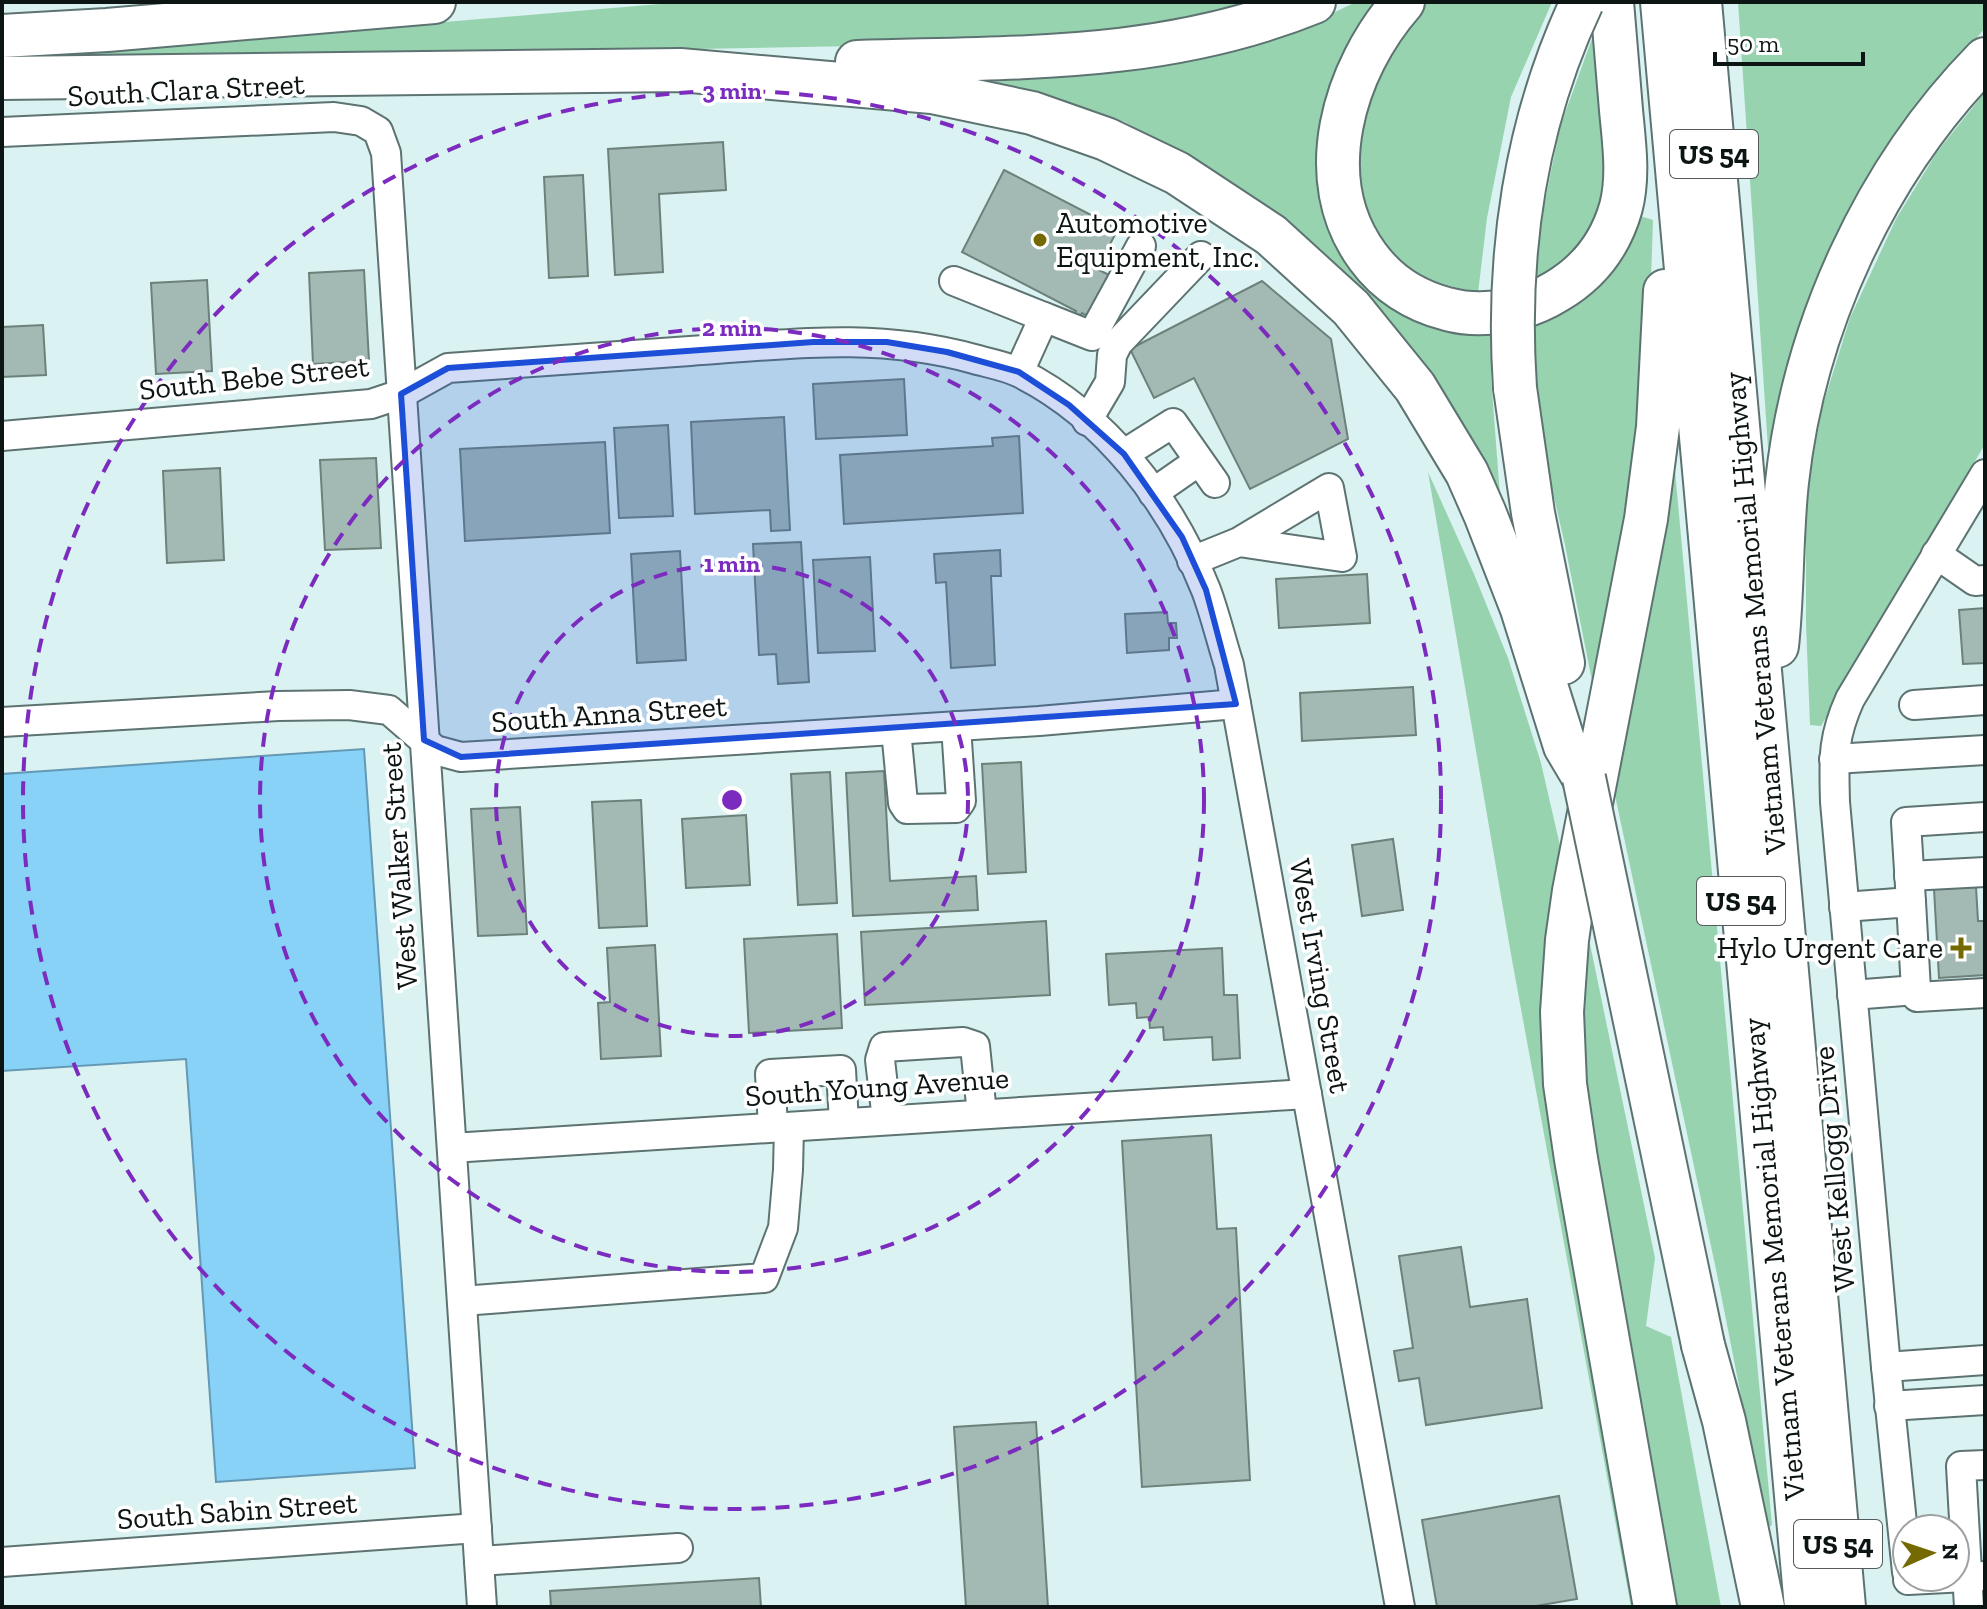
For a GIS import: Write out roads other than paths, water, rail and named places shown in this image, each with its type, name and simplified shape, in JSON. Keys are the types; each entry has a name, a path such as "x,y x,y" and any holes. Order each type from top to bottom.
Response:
{"highway":[{"path":"2,36 271,9 434,2"},
{"path":"680,70 731,65 1089,55 1178,43 1230,31 1314,2"},
{"path":"1403,2 1367,56 1344,111 1337,162 1343,207 1360,247 1390,280 1421,301 1453,311 1473,313 1502,312 1528,306 1570,284 1592,263 1616,221 1624,186 1625,156 1612,2"},
{"path":"1582,2 1543,105 1524,183 1513,287 1512,343 1522,449 1584,778 1703,1345 1713,1400 1739,1607"},
{"name":"Vietnam Veterans Memorial Highway","path":"1662,2 1806,1607"},
{"name":"Vietnam Veterans Memorial Highway","path":"1700,2 1844,1607"},
{"path":"1766,739 1782,605 1787,481 1814,348 1836,290 1871,215 1914,145 1985,59"},
{"path":"2,78 680,70 745,78 904,89 964,98 1032,113 1106,139 1166,167 1271,235 1325,282 1373,333 1415,387 1460,462 1485,514 1522,609 1565,746 1584,778"},
{"path":"1655,1607 1576,1159 1565,1084 1562,1012 1574,891 1646,519 1658,427 1665,281 1680,195"},
{"path":"1713,1400 1763,1607"},
{"path":"1833,1480 1862,1560 1869,1607"}],"street":[{"name":"South Clara Street","path":"2,132 334,117 361,121 371,126"},
{"name":"West Walker Street","path":"371,126 378,131 386,153 482,1607"},
{"path":"954,281 1092,336 1141,246"},
{"path":"1078,413 1110,382 1112,355 1118,343 1201,256"},
{"path":"1019,372 1044,317"},
{"name":"South Bebe Street","path":"2,436 371,404 401,394 448,368 813,342 887,342 947,352 1019,372 1078,413"},
{"name":"West Irving Street","path":"1078,413 1124,454 1182,537 1206,590 1229,665 1400,1607"},
{"path":"1124,454 1173,423 1207,472 1153,493"},
{"name":"West Kellogg Drive","path":"1900,1513 1844,907 1834,759 1837,727 1850,699 1985,474"},
{"path":"1192,561 1239,542"},
{"path":"1936,554 1975,581 1985,580"},
{"path":"1914,705 1985,700"},
{"name":"South Anna Street","path":"2,722 278,706 349,705 389,710 435,750 461,757 956,726 1236,704"},
{"path":"896,730 903,803 907,809 956,808 961,801 956,726"},
{"path":"1834,759 1985,750"},
{"path":"1985,817 1906,822 1917,997 1985,993"},
{"path":"1844,907 1985,872"},
{"path":"1852,995 1916,990"},
{"path":"887,1120 880,1060 884,1047 963,1042 975,1046 982,1114"},
{"path":"462,1301 764,1278 783,1228 788,1170 770,1074 841,1070 844,1123"},
{"name":"South Young Avenue","path":"452,1148 1307,1094"},
{"path":"1886,1367 1985,1360"},
{"path":"1889,1406 1985,1400"},
{"path":"1969,1607 1976,1576 1961,1466 1985,1465"},
{"name":"South Sabin Street","path":"2,1562 477,1528"},
{"path":"479,1561 678,1548"}],"water":[{"path":"364,749 415,1468 216,1482 186,1059 2,1071 2,774"}],"place":[{"name":"Automotive Equipment, Inc.","path":"1040,240"},
{"name":"Hylo Urgent Care","path":"1961,948"}]}
